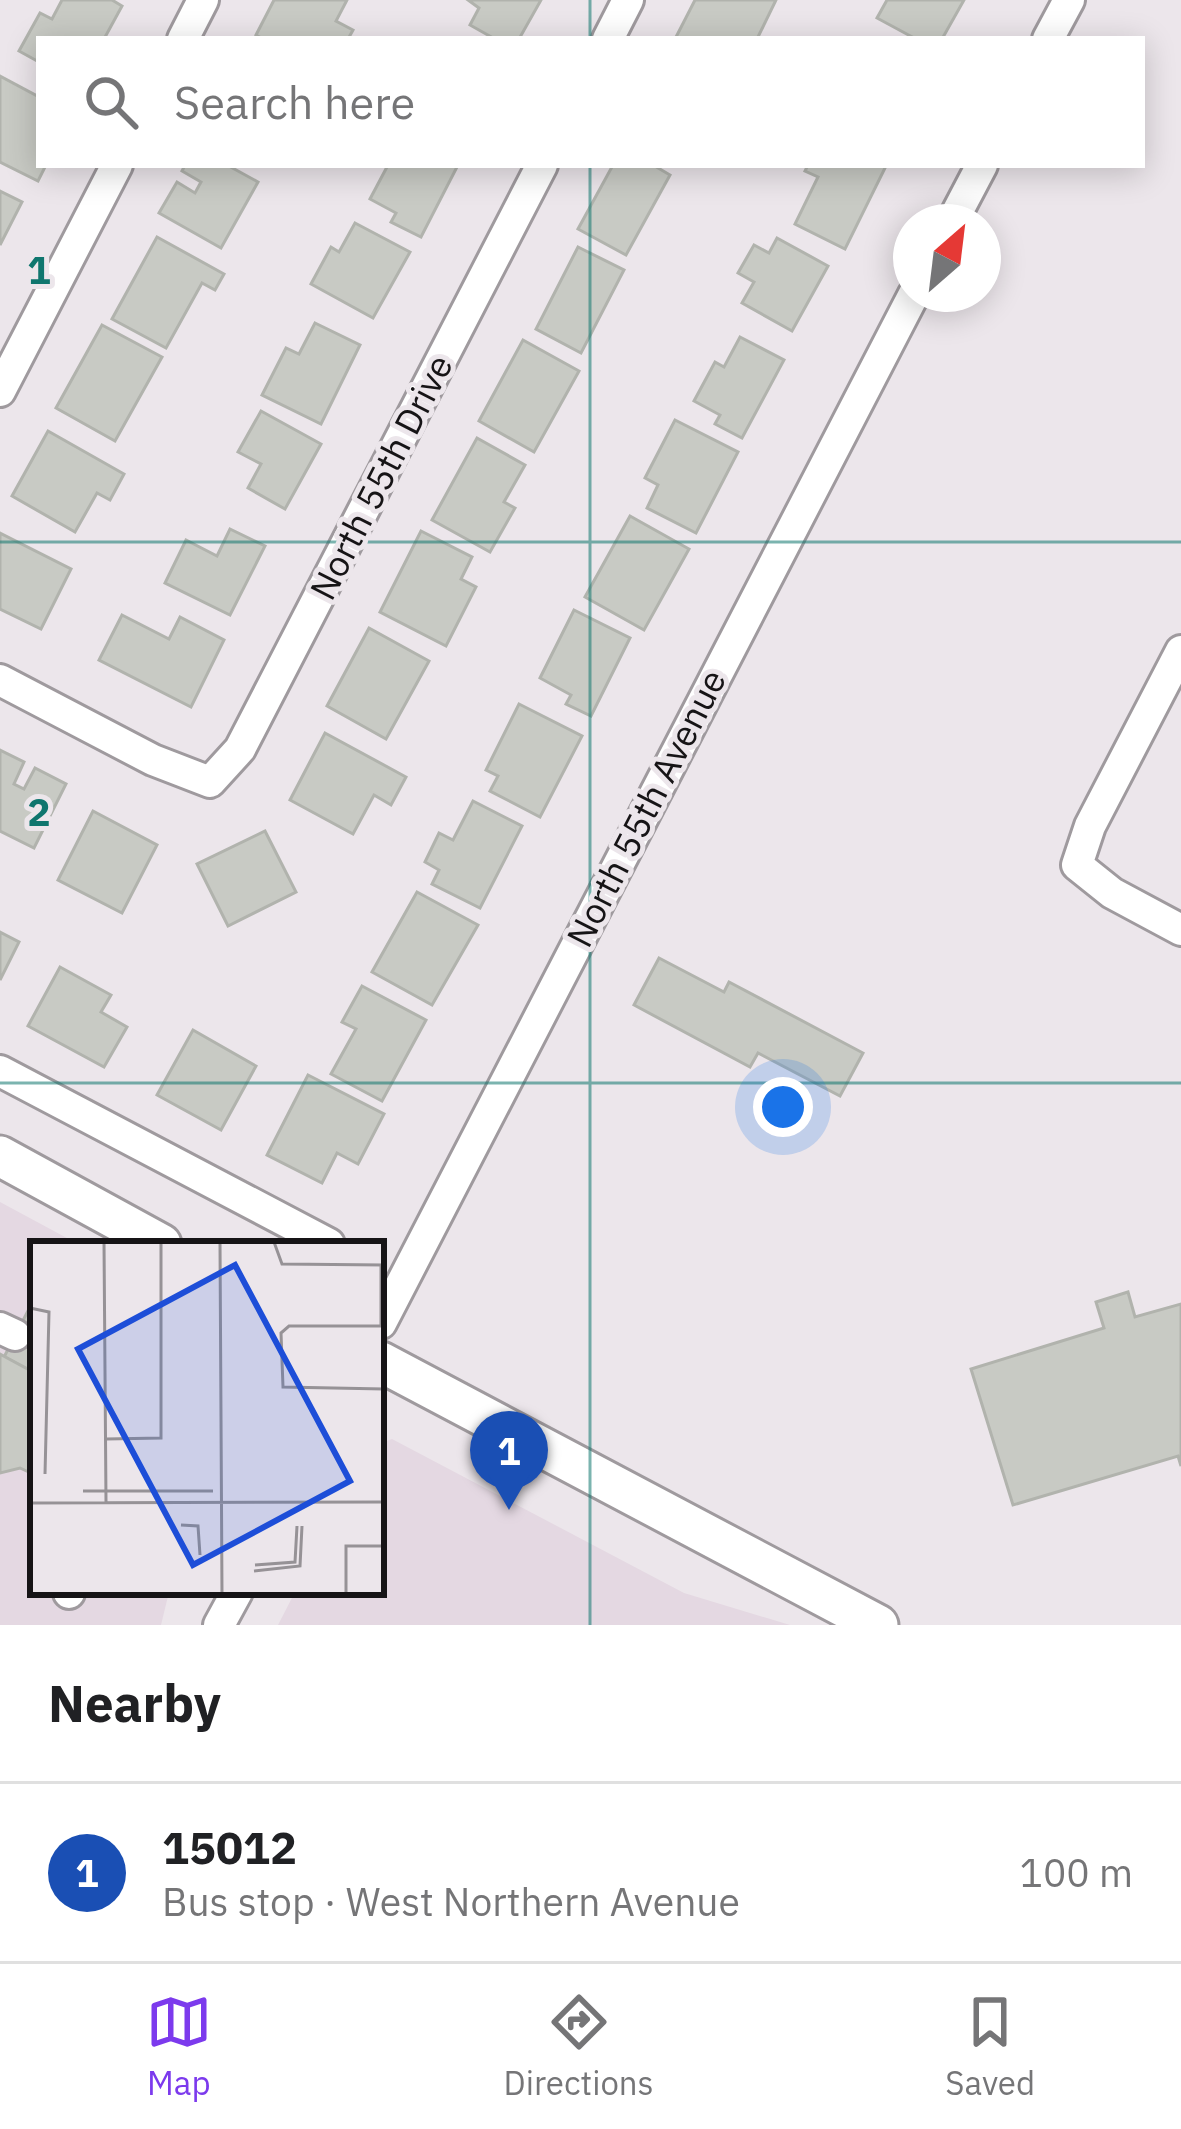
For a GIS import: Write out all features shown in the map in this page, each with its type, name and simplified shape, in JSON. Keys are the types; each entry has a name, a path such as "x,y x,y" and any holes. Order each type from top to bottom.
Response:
{"main road":[{"path":"0,1156 156,1241"},
{"path":"384,1364 878,1625"}],"street":[{"path":"185,36 203,0"},
{"path":"610,36 628,0"},
{"path":"1050,36 1069,0"},
{"path":"0,391 115,168"},
{"name":"North 55th Drive","path":"0,680 153,760 210,782 241,748 540,168"},
{"path":"961,204 980,168"},
{"name":"North 55th Avenue","path":"384,1317 905,312"},
{"path":"1181,651 1090,826 1077,865 1112,893 1181,930"},
{"path":"0,1071 323,1241"},
{"path":"218,1625 235,1595"}],"shaded area":[{"path":"0,1202 72,1241 30,1241 30,1595 168,1595 161,1625 0,1625"},
{"path":"392,1439 684,1593 790,1625 278,1625 293,1595 384,1595 384,1442"}],"building":[{"path":"62,0 112,0 122,6 106,36 36,36 36,60 19,51 40,13 52,19"},
{"path":"274,0 347,0 336,21 353,30 350,36 256,35"},
{"path":"468,0 541,0 521,36 490,36 470,25 479,8"},
{"path":"695,0 776,0 758,36 677,36"},
{"path":"887,0 964,0 944,36 910,36 877,18"},
{"path":"0,76 36,95 36,168 44,168 38,181 0,162"},
{"path":"232,168 258,182 221,248 159,213 177,182 195,193 201,182 182,171"},
{"path":"386,168 456,168 421,237 391,222 396,213 370,199"},
{"path":"611,168 658,168 670,175 626,255 578,229"},
{"path":"885,168 845,249 795,224 818,177 805,171"},
{"path":"0,191 22,202 0,245"},
{"path":"355,223 410,252 373,318 311,284 331,247 339,252"},
{"path":"157,237 224,274 215,290 202,283 166,348 112,319"},
{"path":"777,238 828,266 792,331 742,303 754,282 738,273 754,245 769,253"},
{"path":"578,247 624,270 581,353 536,329"},
{"path":"315,323 360,345 321,424 262,395 286,348 299,354"},
{"path":"102,325 162,357 115,441 56,408"},
{"path":"740,337 784,360 742,438 715,424 720,415 694,401 715,362 724,367"},
{"path":"523,340 579,371 534,452 479,421"},
{"path":"261,411 321,444 285,509 248,488 261,464 238,452"},
{"path":"675,420 738,452 696,533 647,508 658,485 645,478"},
{"path":"48,431 124,474 110,500 97,493 75,532 12,496"},
{"path":"477,438 525,465 504,502 515,508 490,552 432,520"},
{"path":"630,516 689,549 644,630 585,597"},
{"path":"230,529 265,546 230,615 165,583 186,540 217,556"},
{"path":"421,531 472,557 461,579 476,587 446,646 380,612"},
{"path":"0,533 71,569 41,629 0,609"},
{"path":"574,610 630,638 591,716 566,704 571,695 540,678"},
{"path":"122,615 169,639 180,617 224,640 191,707 99,660"},
{"path":"369,628 429,661 386,739 327,706"},
{"path":"519,704 582,736 540,817 490,791 498,776 486,770"},
{"path":"325,733 406,777 391,805 374,795 353,834 290,800"},
{"path":"0,750 24,762 14,784 24,789 35,768 66,784 34,848 0,831"},
{"path":"473,801 522,826 480,908 432,884 439,870 425,862 439,833 453,840"},
{"path":"93,811 157,845 122,913 58,880"},
{"path":"265,831 296,892 228,926 197,864"},
{"path":"417,892 478,925 432,1005 372,972"},
{"path":"0,932 19,942 0,980"},
{"path":"659,958 724,992 729,982 863,1053 840,1096 758,1053 750,1067 634,1005"},
{"path":"60,967 111,995 101,1012 127,1027 104,1067 28,1026"},
{"path":"362,986 426,1020 382,1101 331,1074 356,1029 342,1022"},
{"path":"193,1030 256,1066 221,1130 157,1095"},
{"path":"308,1075 384,1114 358,1164 337,1153 322,1183 267,1155"},
{"path":"1128,1292 1135,1317 1181,1304 1181,1466 1178,1456 1013,1505 971,1369 1104,1328 1096,1302"},
{"path":"30,1307 30,1370 4,1357"},
{"path":"0,1354 30,1370 30,1473 20,1468 0,1473"}],"place":[{"name":"15012","path":"509,1510"}]}
